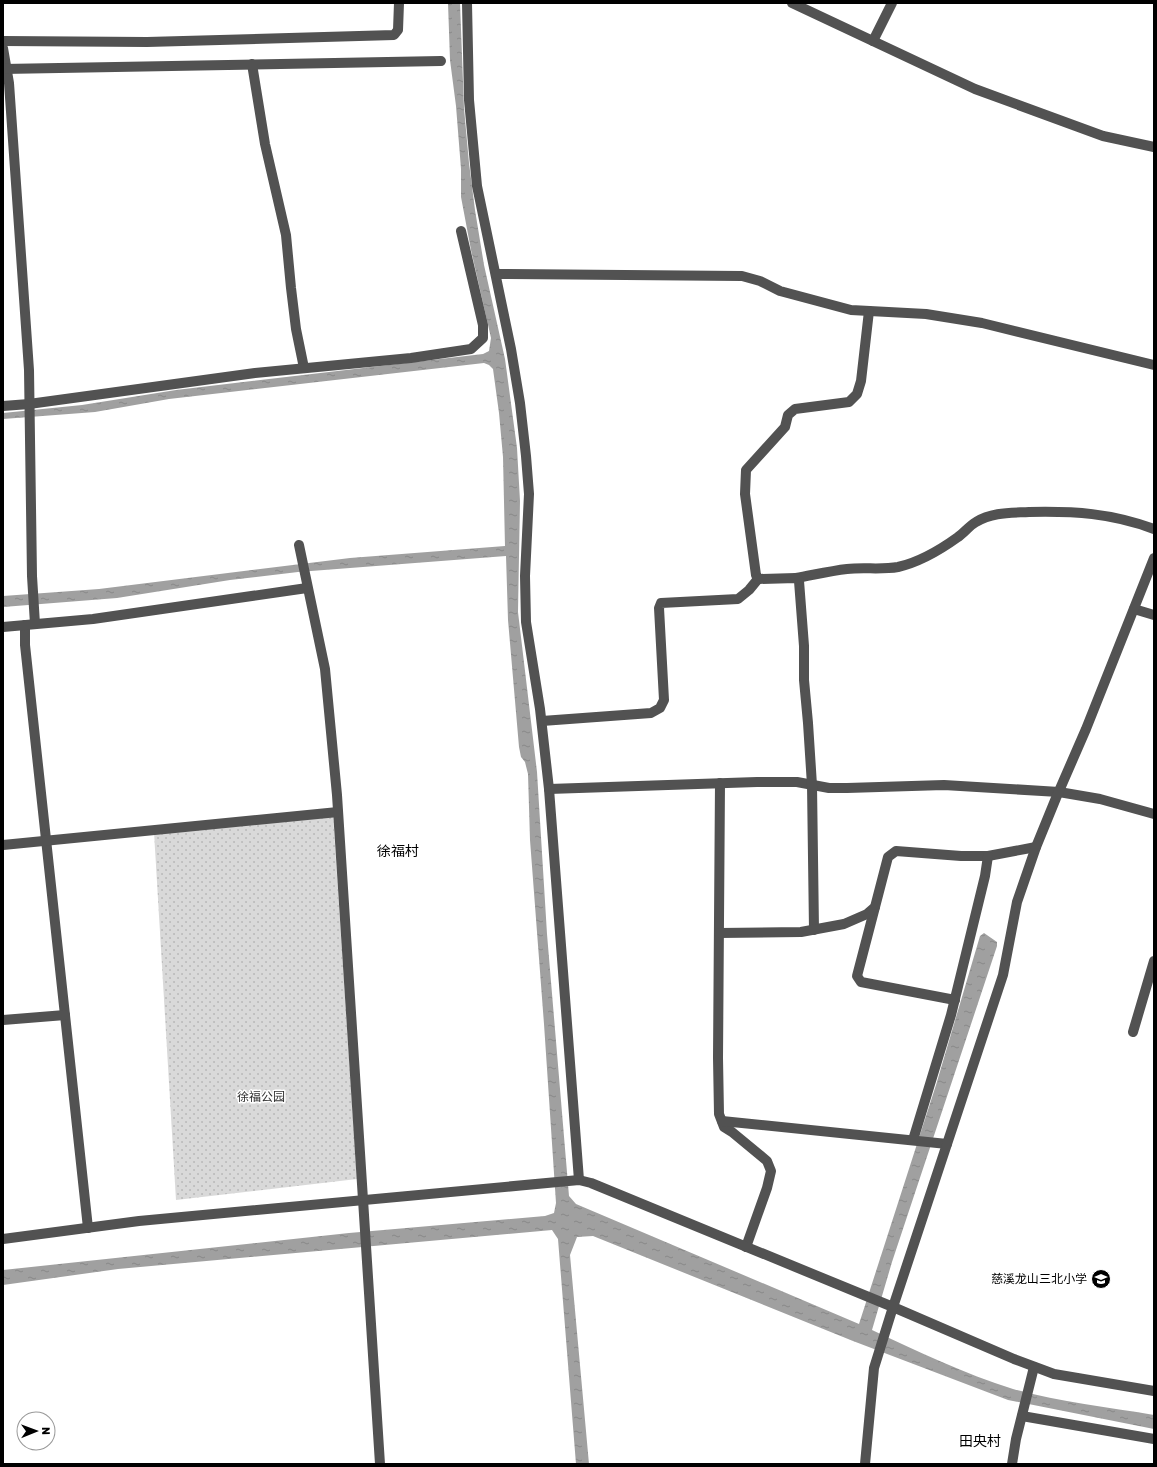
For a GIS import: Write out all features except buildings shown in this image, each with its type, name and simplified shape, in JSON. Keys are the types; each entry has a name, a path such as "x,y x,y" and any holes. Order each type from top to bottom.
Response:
{"street":[{"path":"3,41 148,42 394,35 398,30 399,3"},
{"path":"467,3 470,100 477,186 512,357 520,403 526,456 529,494 525,576 526,622 542,721 549,789 579,1180"},
{"path":"792,3 975,89 1103,136 1154,147"},
{"path":"873,41 892,3"},
{"path":"3,48 5,69 9,83 28,355 32,576 30,625 25,644 88,1228"},
{"path":"5,69 440,61"},
{"path":"252,64 265,144 286,234 296,329 304,368"},
{"path":"3,406 29,404 255,373 411,358 471,349 483,338 483,325 461,231"},
{"path":"496,274 742,276 760,281 780,291 850,310 926,314 982,322 1154,365"},
{"path":"758,579 756,575 745,494 746,470 784,427 788,415 795,409 849,402 857,394 861,381 869,311"},
{"path":"542,721 651,713 660,708 664,700 659,608 660,603 738,599 749,590 758,579 796,578 848,568 868,569 898,567 930,555 958,537 976,522 989,516 1009,513 1066,511 1100,515 1131,521 1154,529"},
{"path":"298,545 325,669 338,812 380,1464"},
{"path":"865,1464 874,1368 892,1307 1003,975 1017,902 1036,847 1058,792 1086,729 1134,608 1149,583 1154,558"},
{"path":"796,578 799,581 804,646 804,680 812,785 814,930"},
{"path":"3,627 93,618 308,588"},
{"path":"1134,608 1154,616"},
{"path":"549,789 797,782 847,788 944,785 1058,792 1100,799 1154,814"},
{"path":"720,783 719,1114 724,1127 767,1161 771,1171 767,1188 746,1247"},
{"path":"3,845 338,812"},
{"path":"955,1000 860,982 857,976 888,857 896,851 961,856 988,856 1036,847"},
{"path":"913,1140 955,1000 985,876 988,856"},
{"path":"719,933 801,932 814,930 844,924 867,914 875,907"},
{"path":"1133,1032 1154,961"},
{"path":"3,1020 65,1014"},
{"path":"722,1121 947,1144"},
{"path":"3,1239 138,1221 579,1180 591,1183 1034,1367 1054,1374 1154,1391"},
{"path":"1012,1464 1034,1367"},
{"path":"1022,1416 1154,1439"}],"green space":[{"name":"徐福公园","path":"333,815 357,1179 176,1200 154,832"}],"water":[{"path":"448,3 460,3 464,108 475,210 484,265 505,359 517,448 520,501 518,612 537,772 547,934 569,1196 576,1204 859,1324 936,1085 980,936 984,933 997,942 997,946 892,1262 872,1330 959,1369 1013,1389 1065,1401 1154,1415 1154,1429 1008,1400 853,1341 593,1236 577,1237 570,1255 589,1464 576,1464 558,1239 552,1230 118,1269 3,1285 3,1270 349,1233 545,1216 554,1213 556,1203 530,840 528,774 525,762 521,757 519,747 508,620 506,556 298,572 230,580 117,598 3,607 3,596 99,589 350,558 505,546 503,457 499,413 493,369 484,363 169,399 95,412 3,419 3,413 82,405 176,390 483,354 489,351 491,338 471,250 461,197 461,169 456,106 450,60"}],"place":[{"name":"慈溪龙山三北小学","path":"1101,1279"}],"district":[{"name":"徐福村","path":"398,851"},
{"name":"田央村","path":"980,1441"}]}
